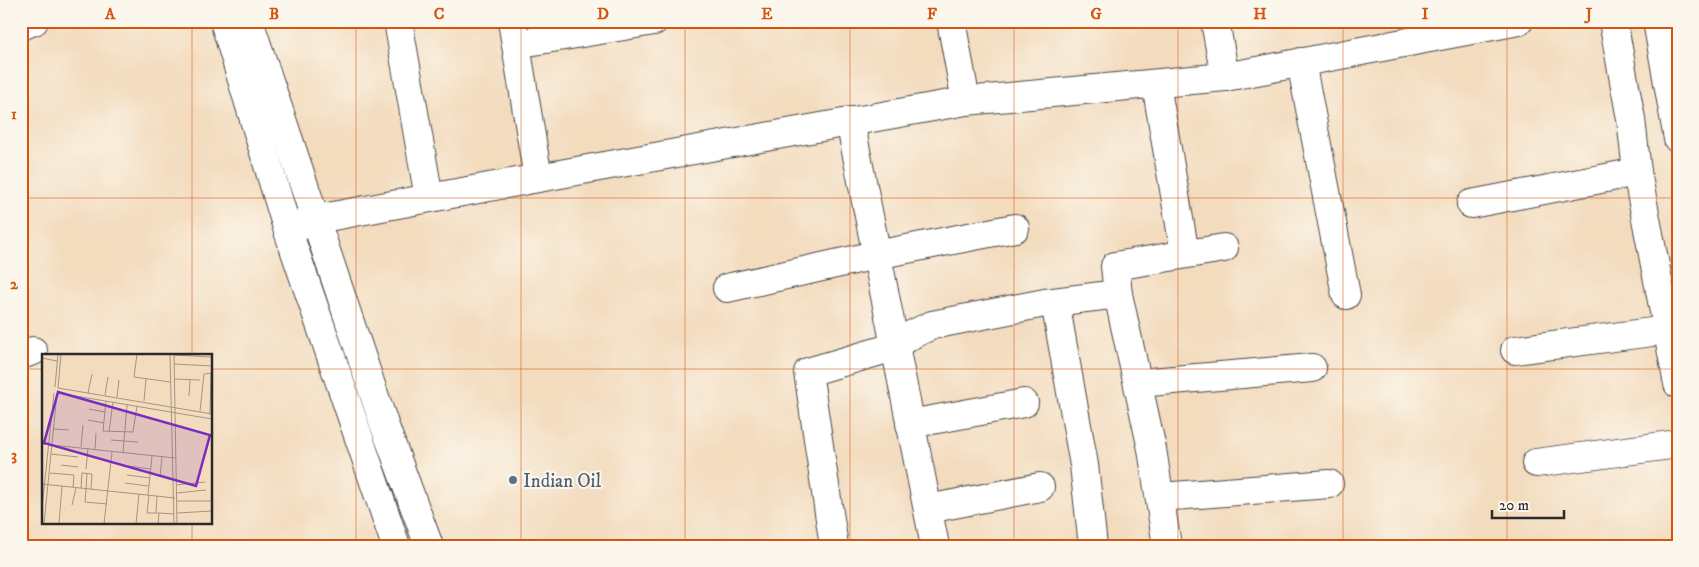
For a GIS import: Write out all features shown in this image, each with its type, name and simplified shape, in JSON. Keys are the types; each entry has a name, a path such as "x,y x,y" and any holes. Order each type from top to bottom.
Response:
{"street":[{"path":"21,26 34,21"},
{"path":"224,21 288,231 396,546"},
{"path":"250,21 384,424 429,546"},
{"path":"398,21 429,198"},
{"path":"538,178 514,33 654,21"},
{"path":"951,21 966,101"},
{"path":"1215,21 1225,77"},
{"path":"288,231 317,220 429,198 966,101 1225,77 1519,21"},
{"path":"1613,21 1637,172 1678,384"},
{"path":"1657,21 1677,129"},
{"path":"1301,62 1346,295"},
{"path":"1156,84 1185,254"},
{"path":"850,122 935,546"},
{"path":"1471,204 1637,172"},
{"path":"727,288 876,255 1015,228"},
{"path":"1167,546 1152,449 1118,294 1116,266 1224,248"},
{"path":"834,546 808,372 894,347 913,334 932,325 1055,302 1118,294"},
{"path":"1055,302 1084,465 1094,546"},
{"path":"1515,350 1667,330"},
{"path":"1138,383 1312,368"},
{"path":"910,424 1024,403"},
{"path":"1536,463 1678,444"},
{"path":"1160,496 1329,484"},
{"path":"928,509 1040,487"}],"place":[{"name":"Indian Oil","path":"513,480"}]}
